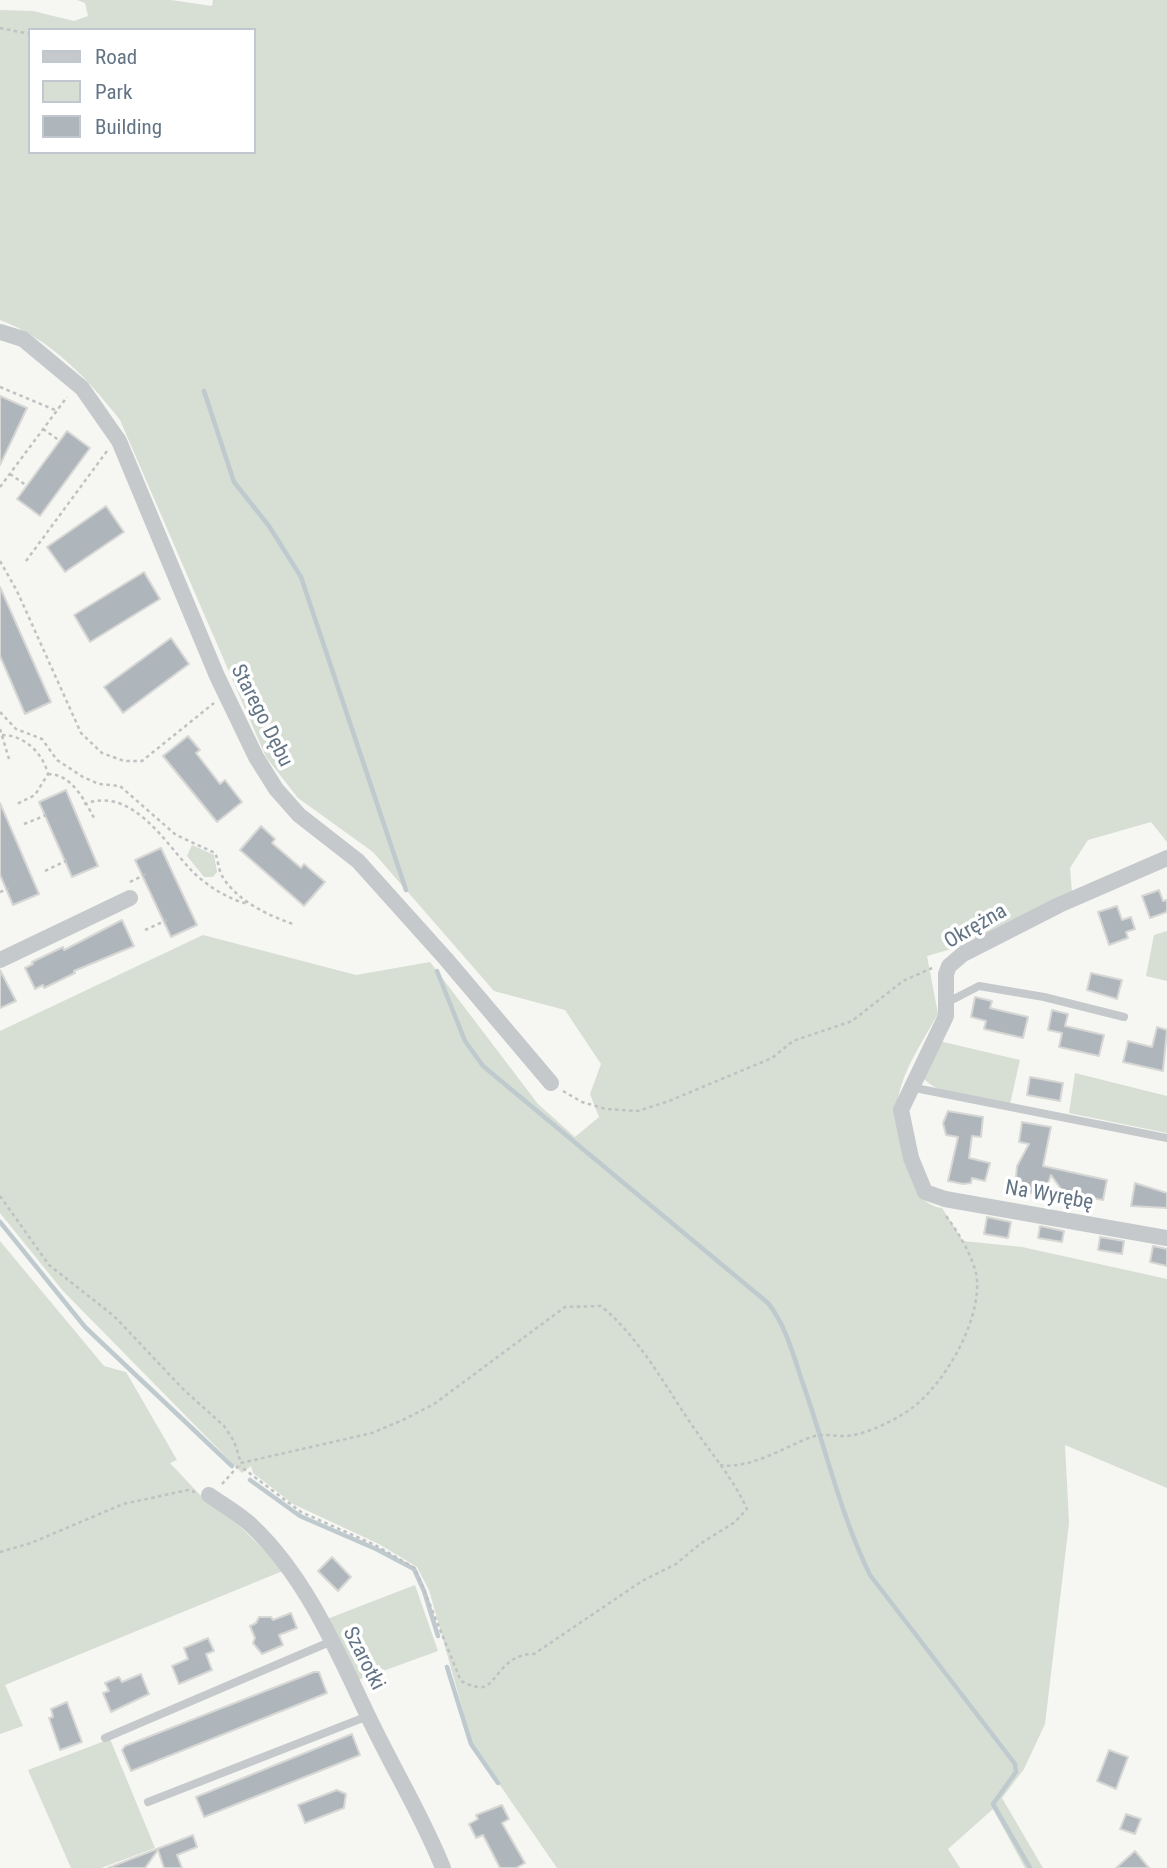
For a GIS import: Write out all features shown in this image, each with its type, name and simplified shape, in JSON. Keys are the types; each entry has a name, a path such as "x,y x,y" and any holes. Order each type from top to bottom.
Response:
{"street":[{"name":"Starego Dębu","path":"0,332 23,338 82,388 119,441 153,529 225,693 256,757 276,789 299,815 358,861 446,959 551,1083"},
{"name":"Okrężna","path":"925,1192 911,1158 901,1110 910,1087 942,1027 949,966 963,954 1059,905 1167,858"},
{"path":"0,960 127,891"},
{"name":"Na Wyrębę","path":"925,1192 945,1199 1167,1238"},
{"name":"Szarotki","path":"209,1495 251,1525 292,1574 353,1679 368,1716 414,1802 443,1868"}],"lane":[{"path":"946,1003 979,986 1044,997 1124,1017"},
{"path":"910,1087 1167,1138"},
{"path":"105,1738 332,1641"},
{"path":"148,1802 368,1716"}],"path":[{"path":"0,29 28,34"},
{"path":"0,387 57,411"},
{"path":"0,487 69,393"},
{"path":"43,429 60,441"},
{"path":"26,561 107,451"},
{"path":"10,474 27,486"},
{"path":"0,561 17,591 80,733 102,753 124,761 142,761 225,693"},
{"path":"0,712 16,729 42,739 57,760 83,778 99,784 120,786 176,835 215,853 225,880 252,906"},
{"path":"0,729 9,759"},
{"path":"2,735 18,737 33,748 41,757 48,774"},
{"path":"48,774 62,776 70,782 94,818"},
{"path":"17,804 35,795 48,774"},
{"path":"85,804 103,799 126,805 170,843 205,881 226,896 293,924"},
{"path":"24,824 48,814"},
{"path":"44,871 68,860"},
{"path":"127,891 146,874"},
{"path":"0,892 9,888"},
{"path":"145,930 167,920"},
{"path":"551,1083 582,1102 606,1110 638,1111 743,1072 772,1058 793,1041 852,1021 918,972 949,966"},
{"path":"0,1196 49,1265 114,1316 174,1380 224,1426 234,1441 240,1465 301,1511 375,1545 415,1568 461,1681 483,1687 511,1660 524,1654 534,1654 642,1581 676,1564 743,1515 747,1509 739,1490 648,1355 601,1306 571,1305 434,1404 405,1419 372,1433 240,1465 209,1495 188,1490 123,1504 31,1543 0,1552"},
{"path":"720,1465 740,1464 821,1435 844,1436 866,1431 903,1414 925,1399 963,1345 974,1299 976,1274 959,1235 946,1216 945,1199"}],"green space":[{"path":"77,0 171,0 212,6 213,0 1167,0 1167,842 1151,822 1088,840 1070,868 1072,892 962,946 927,956 938,1014 905,1074 897,1109 903,1150 915,1187 926,1201 942,1208 963,1241 1022,1247 1167,1279 1167,1488 1065,1445 1069,1523 1045,1724 1024,1769 1002,1798 1043,1868 1025,1868 993,1809 948,1849 960,1868 557,1868 473,1746 429,1590 417,1567 379,1544 293,1504 253,1473 251,1466 242,1473 63,1291 0,1213 0,1031 203,935 356,975 430,962 538,1104 575,1137 599,1117 590,1094 601,1064 565,1010 494,991 373,852 298,798 266,757 120,420 81,375 52,349 0,320 0,10 33,11 74,21 88,16 85,3"},
{"path":"192,845 214,855 217,872 213,877 204,877 187,856"},
{"path":"1167,931 1167,981 1146,976 1154,935"},
{"path":"939,1041 1020,1060 1010,1104 953,1094 924,1079"},
{"path":"1075,1073 1167,1096 1167,1133 1069,1113"},
{"path":"0,1241 104,1366 126,1372 177,1460 170,1463 200,1495 226,1513 285,1570 5,1685 23,1726 0,1734"},
{"path":"415,1585 438,1651 358,1680 327,1619"},
{"path":"110,1739 155,1848 101,1868 71,1868 28,1770"}],"building":[{"path":"0,396 27,408 0,465"},
{"path":"67,431 90,448 40,516 17,499"},
{"path":"106,506 124,532 65,572 47,547"},
{"path":"144,572 160,599 90,642 74,615"},
{"path":"0,587 51,702 25,714 0,656"},
{"path":"171,638 189,664 123,713 104,687"},
{"path":"188,736 200,750 196,753 220,784 225,780 242,802 217,822 163,756"},
{"path":"66,790 98,866 72,877 39,802"},
{"path":"0,803 39,894 13,905 0,875"},
{"path":"261,826 275,839 272,843 301,868 304,864 325,882 304,906 240,850"},
{"path":"161,848 197,925 171,937 135,860"},
{"path":"1159,890 1163,901 1167,900 1167,912 1150,918 1142,896"},
{"path":"1117,906 1122,920 1131,917 1135,929 1126,932 1128,938 1109,945 1098,912"},
{"path":"122,920 134,946 74,971 75,973 44,988 43,985 35,989 25,968 33,964 32,962 63,947 64,950"},
{"path":"0,970 16,1001 0,1008"},
{"path":"1091,973 1122,980 1117,999 1087,990"},
{"path":"975,997 992,1001 990,1008 1028,1017 1023,1038 984,1029 986,1021 971,1017"},
{"path":"1052,1010 1068,1014 1065,1026 1104,1035 1099,1056 1059,1047 1062,1033 1048,1030"},
{"path":"1157,1027 1167,1030 1163,1071 1123,1062 1128,1041 1152,1047"},
{"path":"1030,1077 1063,1083 1060,1101 1027,1095"},
{"path":"948,1111 983,1117 981,1137 972,1136 969,1158 990,1163 985,1181 972,1178 971,1183 963,1184 948,1181 958,1137 946,1135 943,1123"},
{"path":"1022,1122 1051,1127 1043,1166 1107,1180 1103,1200 1074,1195 1068,1199 1051,1175 1044,1196 1024,1192 1025,1185 1016,1177 1017,1166 1029,1144 1019,1142"},
{"path":"1135,1183 1167,1193 1167,1208 1131,1206"},
{"path":"987,1217 1011,1222 1008,1238 984,1234"},
{"path":"1040,1226 1064,1231 1062,1242 1038,1238"},
{"path":"1100,1237 1124,1241 1122,1254 1098,1250"},
{"path":"1153,1246 1167,1249 1167,1266 1150,1262"},
{"path":"332,1557 351,1577 338,1591 318,1571"},
{"path":"291,1613 297,1628 279,1635 283,1645 262,1654 253,1643 255,1638 250,1626 256,1623 259,1617 271,1617 273,1620"},
{"path":"208,1638 214,1651 206,1654 212,1670 179,1684 172,1666 188,1659 184,1648"},
{"path":"319,1672 327,1693 131,1771 122,1750 125,1746"},
{"path":"141,1674 149,1694 111,1712 103,1693 109,1691 105,1683 119,1677 122,1682"},
{"path":"67,1702 82,1742 60,1750 49,1718 53,1717 51,1709"},
{"path":"352,1734 360,1755 204,1817 196,1797"},
{"path":"1109,1750 1128,1757 1116,1789 1097,1781"},
{"path":"337,1790 346,1794 344,1808 305,1823 298,1805"},
{"path":"502,1805 509,1819 502,1823 525,1863 516,1868 500,1868 483,1835 476,1838 469,1824 478,1819 476,1815"},
{"path":"1126,1814 1141,1819 1135,1834 1120,1829"},
{"path":"193,1835 197,1847 177,1855 182,1868 164,1868 158,1850 145,1868 108,1868"},
{"path":"1135,1851 1149,1868 1116,1868"}],"waterway":[{"path":"204,391 234,482 269,526 301,577 406,890"},
{"path":"437,971 465,1041 483,1066 768,1303 774,1312 792,1351 841,1504 870,1575 1015,1764 1016,1772 993,1804 1030,1868"},
{"path":"0,1222 85,1327 232,1466"},
{"path":"250,1480 300,1516 376,1549 414,1569 438,1636"},
{"path":"447,1667 471,1744 498,1783"}]}
